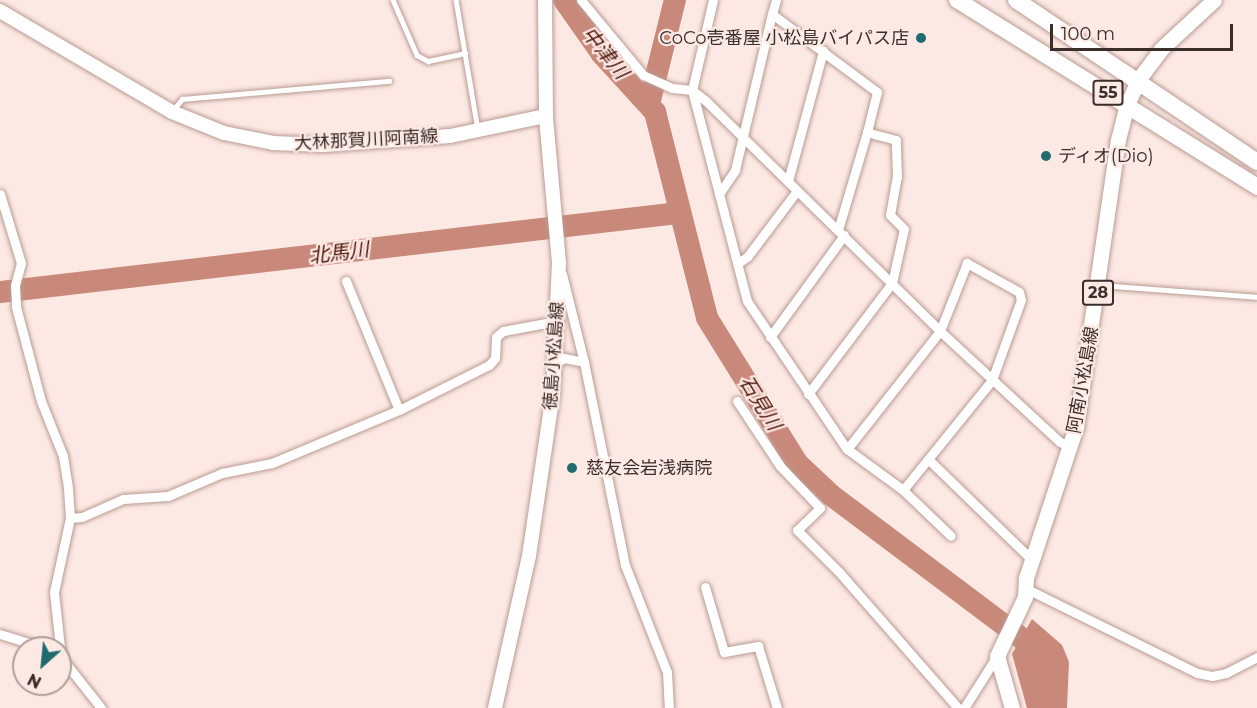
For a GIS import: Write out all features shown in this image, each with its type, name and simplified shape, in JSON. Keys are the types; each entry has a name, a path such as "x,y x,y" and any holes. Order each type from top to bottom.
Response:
{"highway":[{"name":"55","path":"957,0 1257,187"},
{"name":"55","path":"1016,0 1257,162"}],"main road":[{"name":"徳島小松島線","path":"495,708 531,545 544,466 555,364 559,263 546,116 545,0"},
{"name":"阿南小松島線","path":"998,653 1018,610 1070,446 1099,285 1118,140 1127,105 1138,80 1161,49 1214,0"},
{"name":"大林那賀川阿南線","path":"0,11 172,112 224,134 273,143 323,145 479,132 546,116"},
{"path":"998,653 1012,708"}],"street":[{"path":"581,0 606,35 648,79 692,90 743,136 992,380 1060,442 1070,446"},
{"path":"713,0 692,90 747,301 847,449 903,490 951,536"},
{"path":"719,194 735,170 776,0"},
{"path":"770,336 841,232 877,92 772,14"},
{"path":"788,181 823,51"},
{"path":"808,394 892,283 904,229 890,215 897,177 896,140 867,132"},
{"path":"738,263 747,257 797,191"},
{"path":"0,194 21,263 15,290 42,401 63,456 70,518 54,592 59,636"},
{"path":"559,263 584,362 625,565 667,672 669,708"},
{"path":"847,449 940,331 967,263 1019,292 1021,300 992,380 903,490"},
{"path":"346,281 399,410"},
{"path":"70,518 82,517 123,499 180,493 222,473 272,463 399,410 489,365 495,358 496,337 503,331 557,321"},
{"path":"555,364 564,358 584,362"},
{"path":"737,401 791,480 820,508 797,530 839,572 958,708"},
{"path":"928,459 1032,561"},
{"path":"705,587 724,652 758,646 777,708"},
{"path":"1025,588 1197,673 1212,676 1226,673 1257,657"},
{"path":"964,708 998,653"},
{"path":"72,671 100,708"}],"lane":[{"path":"393,0 417,55 429,61 465,53"},
{"path":"456,0 479,132"},
{"path":"172,112 182,99 389,81"},
{"path":"1099,285 1257,297"}],"shaded area":[{"path":"1032,619 1062,645 1069,662 1067,708 1027,708 1012,654"}],"waterway":[{"name":"石見川","path":"564,0 602,54 655,112 707,318 798,464 831,495 1024,640 1038,669 1044,708"},
{"name":"石見川","path":"649,104 675,0"},
{"name":"北馬川","path":"0,292 679,213"}],"place":[{"name":"CoCo壱番屋 小松島バイパス店","path":"921,38"},
{"name":"ディオ(Dio)","path":"1046,156"},
{"name":"慈友会岩浅病院","path":"572,468"}],"water label":[{"name":"中津川","path":"605,53"}]}
